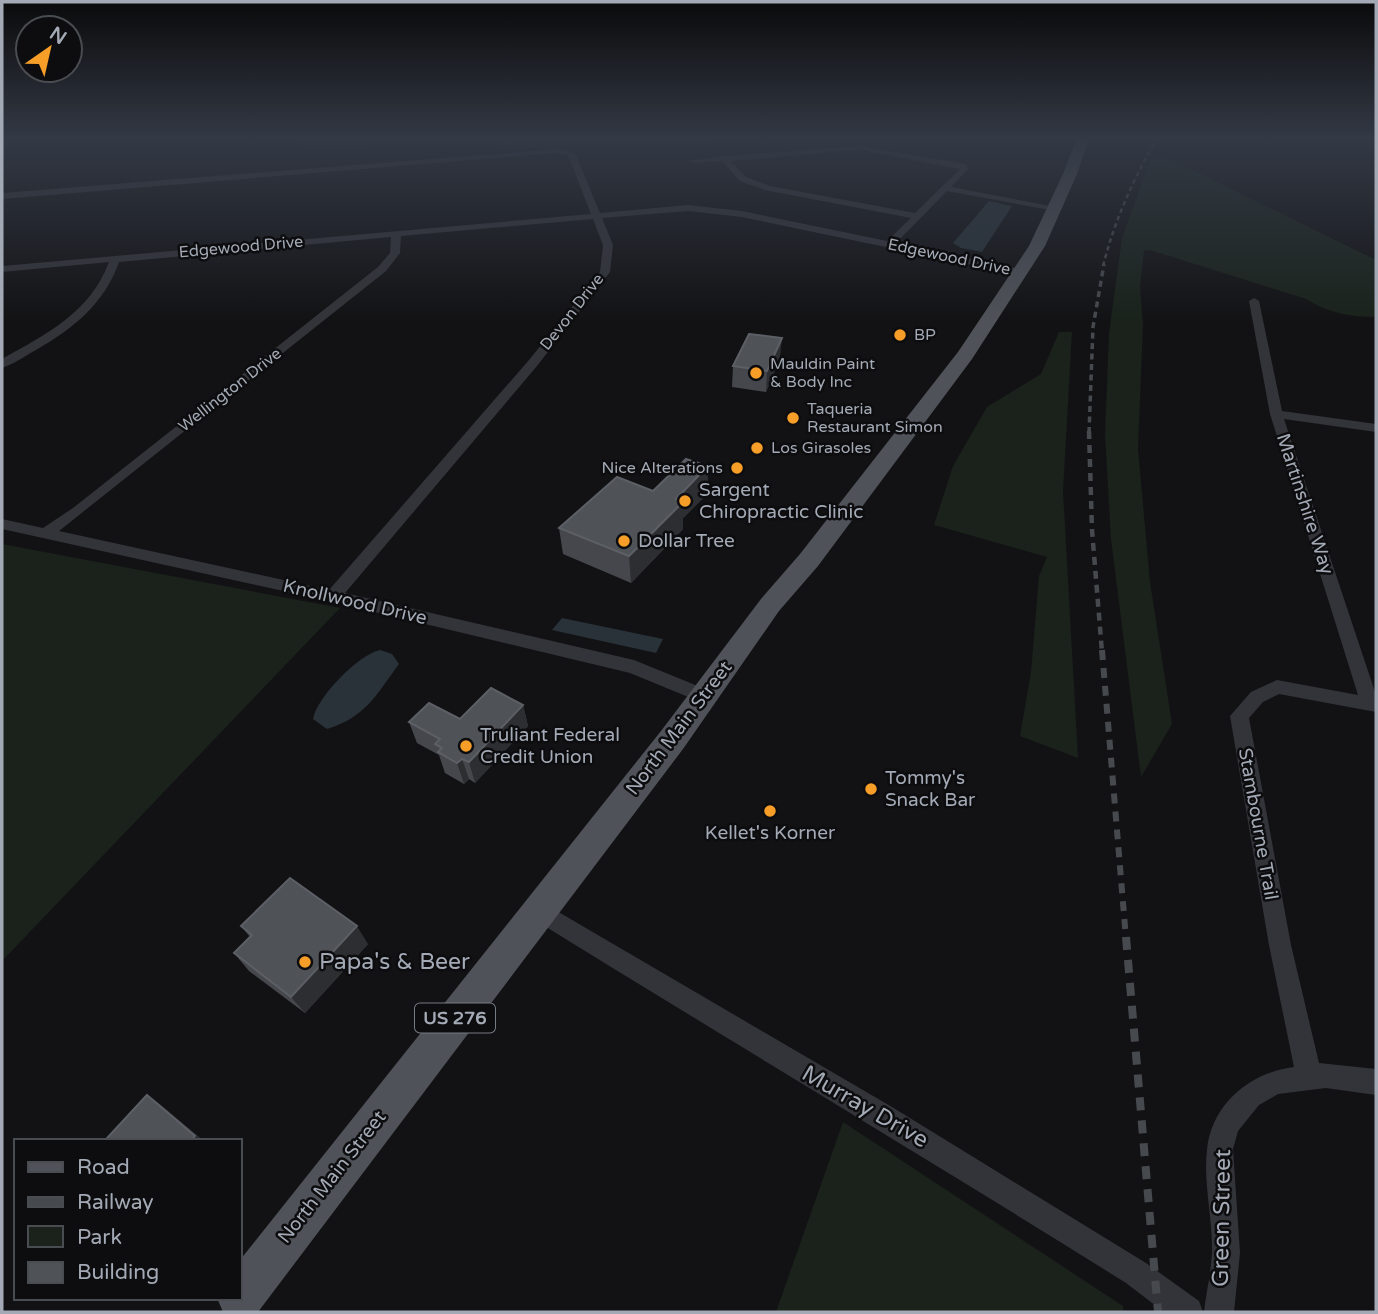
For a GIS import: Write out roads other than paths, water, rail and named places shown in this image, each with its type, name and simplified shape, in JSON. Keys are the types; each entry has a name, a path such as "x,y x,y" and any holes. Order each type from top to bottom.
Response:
{"main road":[{"name":"North Main Street","path":"242,1294 965,355 998,309 1037,246 1059,199"}],"street":[{"name":"Devon Drive","path":"333,596 533,363 605,272 609,253 591,199"},
{"path":"830,199 917,216"},
{"path":"888,244 934,199"},
{"path":"1008,199 1056,208"},
{"name":"Edgewood Drive","path":"2,269 676,208 714,209 1020,272"},
{"name":"Wellington Drive","path":"45,534 78,511 382,269 395,253 396,234"},
{"path":"2,364 85,313 99,296 115,260"},
{"name":"Martinshire Way","path":"1254,301 1276,414 1373,704"},
{"path":"1276,414 1376,428"},
{"name":"Knollwood Drive","path":"2,524 333,596 634,667 705,696"},
{"name":"Stambourne Trail","path":"1309,1077 1280,945 1240,716 1257,697 1277,687 1373,704"},
{"name":"Murray Drive","path":"538,910 795,1066 883,1116 1136,1273 1188,1312"},
{"name":"Green Street","path":"1219,1312 1226,1252 1220,1149 1227,1124 1250,1096 1275,1082 1326,1074 1376,1082"}],"railway":[{"path":"1103,266 1126,199"},
{"path":"1089,432 1093,327 1104,264"},
{"path":"1089,432 1092,530 1102,652"},
{"path":"1102,650 1126,939"},
{"path":"1126,937 1158,1312"}],"place":[{"name":"BP","path":"900,335"},
{"name":"Mauldin Paint & Body Inc","path":"756,373"},
{"name":"Taqueria Restaurant Simon","path":"793,418"},
{"name":"Los Girasoles","path":"757,448"},
{"name":"Nice Alterations","path":"737,468"},
{"name":"Sargent Chiropractic Clinic","path":"685,501"},
{"name":"Dollar Tree","path":"624,541"},
{"name":"Truliant Federal Credit Union","path":"466,746"},
{"name":"Tommy's Snack Bar","path":"871,789"},
{"name":"Kellet's Korner","path":"770,811"},
{"name":"Papa's & Beer","path":"305,962"}]}
